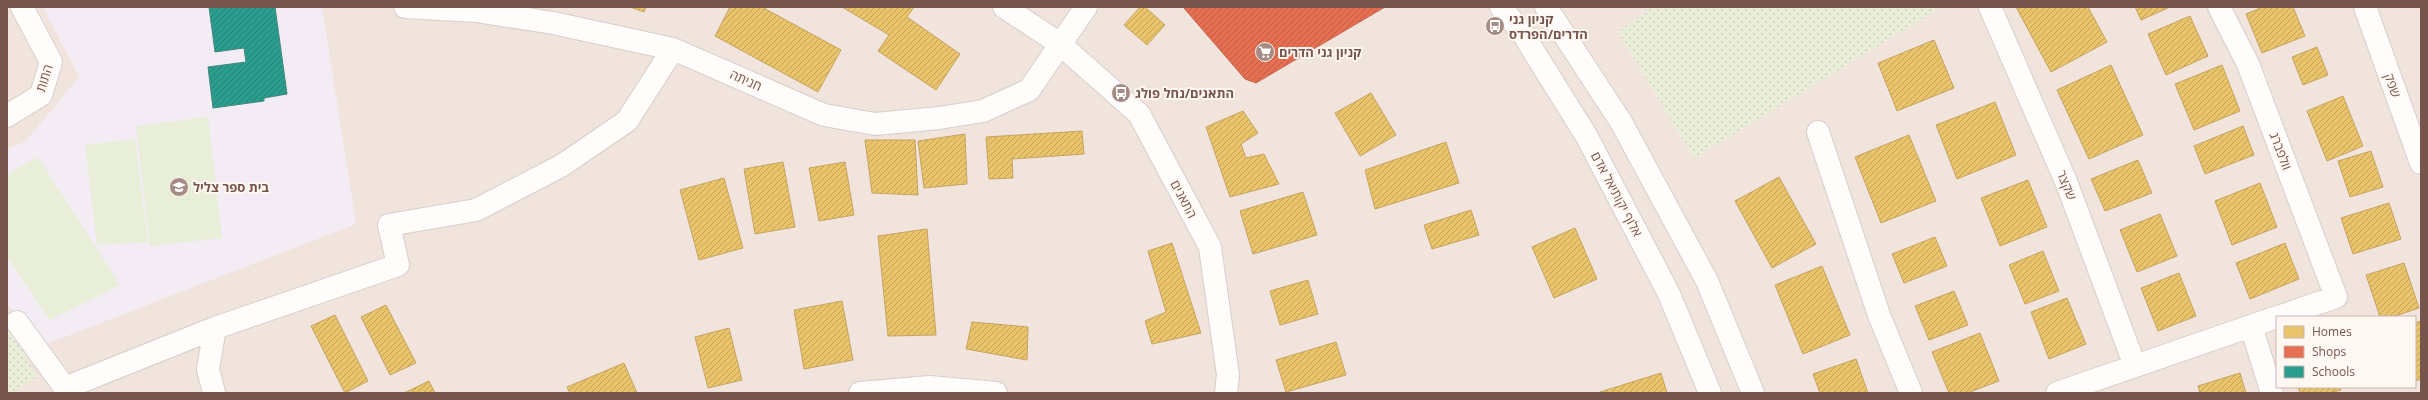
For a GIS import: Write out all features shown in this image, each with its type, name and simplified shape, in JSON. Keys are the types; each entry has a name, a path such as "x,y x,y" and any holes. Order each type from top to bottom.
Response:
{"street":[{"name":"התות","path":"7,116 41,95 51,62 22,7"},
{"name":"חניתה","path":"405,7 476,11 553,23 673,49 824,115 875,124 939,118 983,111 1029,90 1086,7"},
{"name":"התאנים","path":"1004,7 1060,44 1139,114 1210,247 1228,375 1226,393"},
{"name":"אלוף יקותיאל אדם","path":"1501,7 1522,34 1587,137 1669,294 1710,393"},
{"path":"1546,7 1621,122 1703,274 1753,393"},
{"name":"שקצר","path":"1990,7 2067,184 2136,366"},
{"name":"וולפברג","path":"2219,7 2248,64 2336,297 2280,316"},
{"name":"שפק","path":"2365,7 2421,164"},
{"path":"17,322 65,388 215,328 398,264 389,225 476,210 562,166 627,121 673,49"},
{"path":"1818,132 1879,315 1911,393"},
{"path":"2057,393 2276,317"},
{"path":"2251,326 2272,393"},
{"path":"214,393 208,369 215,328"},
{"path":"860,393 930,387 996,393"}],"shaded area":[{"path":"7,7 2421,7 2421,393 7,393"},
{"name":"בית ספר צליל","path":"43,7 322,7 356,224 39,347 7,303 7,149 26,141 79,77"}],"green space":[{"path":"1654,7 1941,7 1694,158 1618,32"},
{"path":"208,117 222,238 150,246 136,126"},
{"path":"135,139 148,242 97,245 85,145"},
{"path":"38,157 120,285 49,320 7,256 7,174"},
{"path":"7,322 37,377 10,393 7,393"}],"building: Homes":[{"path":"630,7 646,7 644,12"},
{"path":"730,7 762,7 841,50 818,92 715,36"},
{"path":"842,7 914,7 907,17 960,54 936,90 878,51 889,35"},
{"path":"1140,7 1145,7 1165,25 1147,45 1124,25"},
{"path":"2016,7 2088,7 2107,42 2051,72"},
{"path":"2135,7 2170,7 2141,20"},
{"path":"2263,7 2293,7 2305,36 2262,53 2246,14"},
{"path":"2190,16 2208,56 2166,75 2148,34"},
{"path":"1934,40 1954,88 1897,111 1878,63"},
{"path":"2317,47 2328,75 2303,85 2292,57"},
{"path":"2111,65 2143,135 2089,159 2057,90"},
{"path":"2222,65 2240,111 2194,130 2175,84"},
{"path":"1371,93 1396,135 1360,156 1335,113"},
{"path":"2343,96 2363,146 2327,161 2307,111"},
{"path":"1995,102 2016,155 1957,179 1936,125"},
{"path":"1243,111 1258,133 1241,144 1246,158 1264,154 1279,184 1230,197 1206,127"},
{"path":"2243,126 2254,155 2205,174 2194,146"},
{"path":"1082,131 1084,154 1012,159 1013,178 989,179 986,137"},
{"path":"965,134 967,184 924,188 918,141"},
{"path":"1909,135 1936,201 1881,223 1855,157"},
{"path":"865,140 915,140 918,195 872,193"},
{"path":"1446,142 1459,183 1375,209 1365,170"},
{"path":"2371,151 2383,187 2350,197 2338,161"},
{"path":"2138,160 2152,193 2105,211 2091,179"},
{"path":"783,162 795,227 755,234 744,169"},
{"path":"845,162 854,215 819,221 809,168"},
{"path":"1779,177 1816,244 1772,268 1735,201"},
{"path":"724,178 743,248 699,260 680,190"},
{"path":"2028,180 2047,227 2000,246 1981,198"},
{"path":"2260,183 2277,227 2232,245 2215,201"},
{"path":"1303,192 1317,235 1253,254 1240,211"},
{"path":"2389,203 2401,239 2353,254 2341,218"},
{"path":"1471,210 1479,235 1432,249 1424,225"},
{"path":"2160,214 2177,256 2137,272 2120,230"},
{"path":"1575,228 1597,279 1554,298 1532,247"},
{"path":"927,229 936,335 888,336 878,236"},
{"path":"1935,237 1947,266 1904,283 1892,254"},
{"path":"1172,243 1201,333 1152,344 1145,321 1166,312 1148,251"},
{"path":"2285,243 2299,279 2250,299 2236,263"},
{"path":"2043,251 2059,291 2025,304 2009,265"},
{"path":"2404,263 2419,308 2395,316 2380,316 2366,275"},
{"path":"1822,266 1850,335 1803,354 1775,285"},
{"path":"2179,273 2196,316 2158,331 2141,288"},
{"path":"1308,280 1318,314 1280,325 1270,291"},
{"path":"1954,291 1968,325 1929,340 1915,306"},
{"path":"2067,298 2086,344 2049,359 2031,312"},
{"path":"842,301 853,360 804,369 794,310"},
{"path":"386,305 416,363 390,375 361,317"},
{"path":"335,315 368,381 345,393 311,326"},
{"path":"2421,321 2421,379 2416,381 2416,323"},
{"path":"972,322 1028,327 1027,360 966,349"},
{"path":"729,328 742,380 708,388 695,337"},
{"path":"1980,333 1999,381 1967,393 1949,393 1932,352"},
{"path":"1336,342 1346,375 1286,392 1276,360"},
{"path":"1856,359 1868,393 1820,393 1813,374"},
{"path":"624,363 637,393 570,393 567,387"},
{"path":"1661,373 1667,393 1600,393 1600,392"},
{"path":"2240,373 2246,393 2200,393 2198,386"},
{"path":"429,381 435,393 404,393"},
{"path":"2298,388 2340,388 2341,390 2330,393 2300,393"}],"building: Shops":[{"name":"קניון גני הדרים","path":"1183,7 1385,7 1256,83 1245,79"}],"building: Schools":[{"path":"209,7 275,7 287,94 264,98 264,101 213,108 208,67 246,62 244,48 215,52"}],"place":[{"name":"קניון גני הדרים/הפרדס","path":"1495,26"},
{"name":"קניון גני הדרים","path":"1265,52"},
{"name":"התאנים/נחל פולג","path":"1121,93"},
{"name":"בית ספר צליל","path":"179,187"}]}
